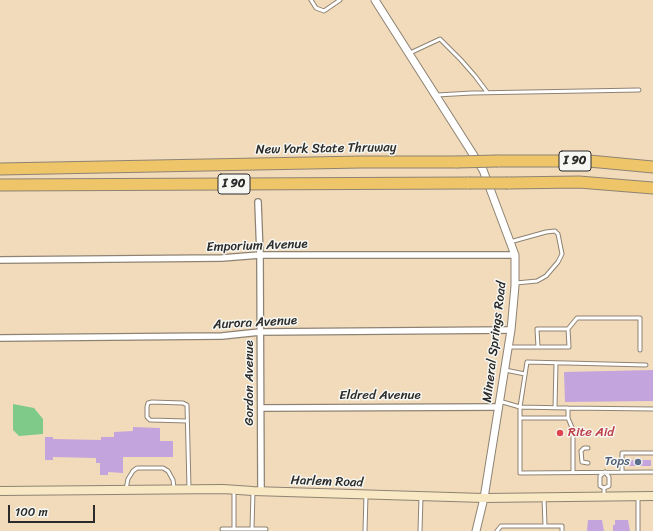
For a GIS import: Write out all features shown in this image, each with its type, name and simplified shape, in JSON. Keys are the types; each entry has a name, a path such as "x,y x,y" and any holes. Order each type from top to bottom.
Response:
{"highway":[{"name":"New York State Thruway","path":"0,169 353,162 589,161 653,167"},
{"name":"I 90","path":"0,185 579,182 653,188"}],"main road":[{"name":"Harlem Road","path":"0,491 234,490 257,492 484,498 544,497 604,492 638,496 653,496"}],"street":[{"name":"Mineral Springs Road","path":"375,0 483,170 515,254 515,283 511,330 484,498 476,531"},
{"name":"Gordon Avenue","path":"257,492 261,408 260,255 258,202"},
{"name":"Emporium Avenue","path":"0,260 222,258 260,255 515,254"},
{"name":"Aurora Avenue","path":"0,338 222,336 260,332 511,330"},
{"name":"Eldred Avenue","path":"261,408 499,404"}],"lane":[{"path":"311,0 316,8 324,11 340,0"},
{"path":"408,54 440,39 475,76 486,92"},
{"path":"435,96 486,92 639,90"},
{"path":"510,242 555,231 558,234 562,254 558,262 546,276 537,281 515,283"},
{"path":"508,347 569,347 568,329 577,318 640,318 640,350"},
{"path":"538,347 537,329 568,329"},
{"path":"646,365 527,362 520,407 520,473 653,472"},
{"path":"555,408 556,363"},
{"path":"504,370 525,374"},
{"path":"187,422 150,420 147,417 148,403 183,402 187,405 189,490"},
{"path":"499,404 520,407 653,409"},
{"path":"568,408 568,418 573,430 573,472"},
{"path":"520,418 568,418"},
{"path":"588,448 581,451 582,462 588,463"},
{"path":"622,472 622,453 653,453"},
{"path":"126,490 128,479 133,471 138,468 163,468 168,471 173,480 174,490"},
{"path":"605,472 609,477 609,486 604,492 600,486 600,476 605,472"},
{"path":"234,490 234,529"},
{"path":"252,529 257,492"},
{"path":"366,495 366,531"},
{"path":"420,531 421,496"},
{"path":"638,496 638,531"},
{"path":"544,497 545,526"},
{"path":"497,531 500,526 562,526 562,531"},
{"path":"517,526 517,531"},
{"path":"222,529 266,529"}],"green space":[{"path":"13,404 34,408 43,419 43,434 19,436 13,430"}],"building":[{"path":"653,370 653,401 565,402 564,372"},
{"path":"133,427 160,428 160,441 173,441 173,457 123,457 123,473 108,472 108,475 100,475 100,463 96,463 96,458 53,457 53,460 45,460 45,437 53,437 53,439 101,440 101,437 114,437 114,432 133,431"},
{"path":"625,460 651,460 651,466 625,466"},
{"path":"588,520 602,520 604,531 587,531"},
{"path":"615,520 628,520 630,531 613,531"}],"place":[{"name":"Rite Aid","path":"560,433"},
{"name":"Tops","path":"638,462"}]}
